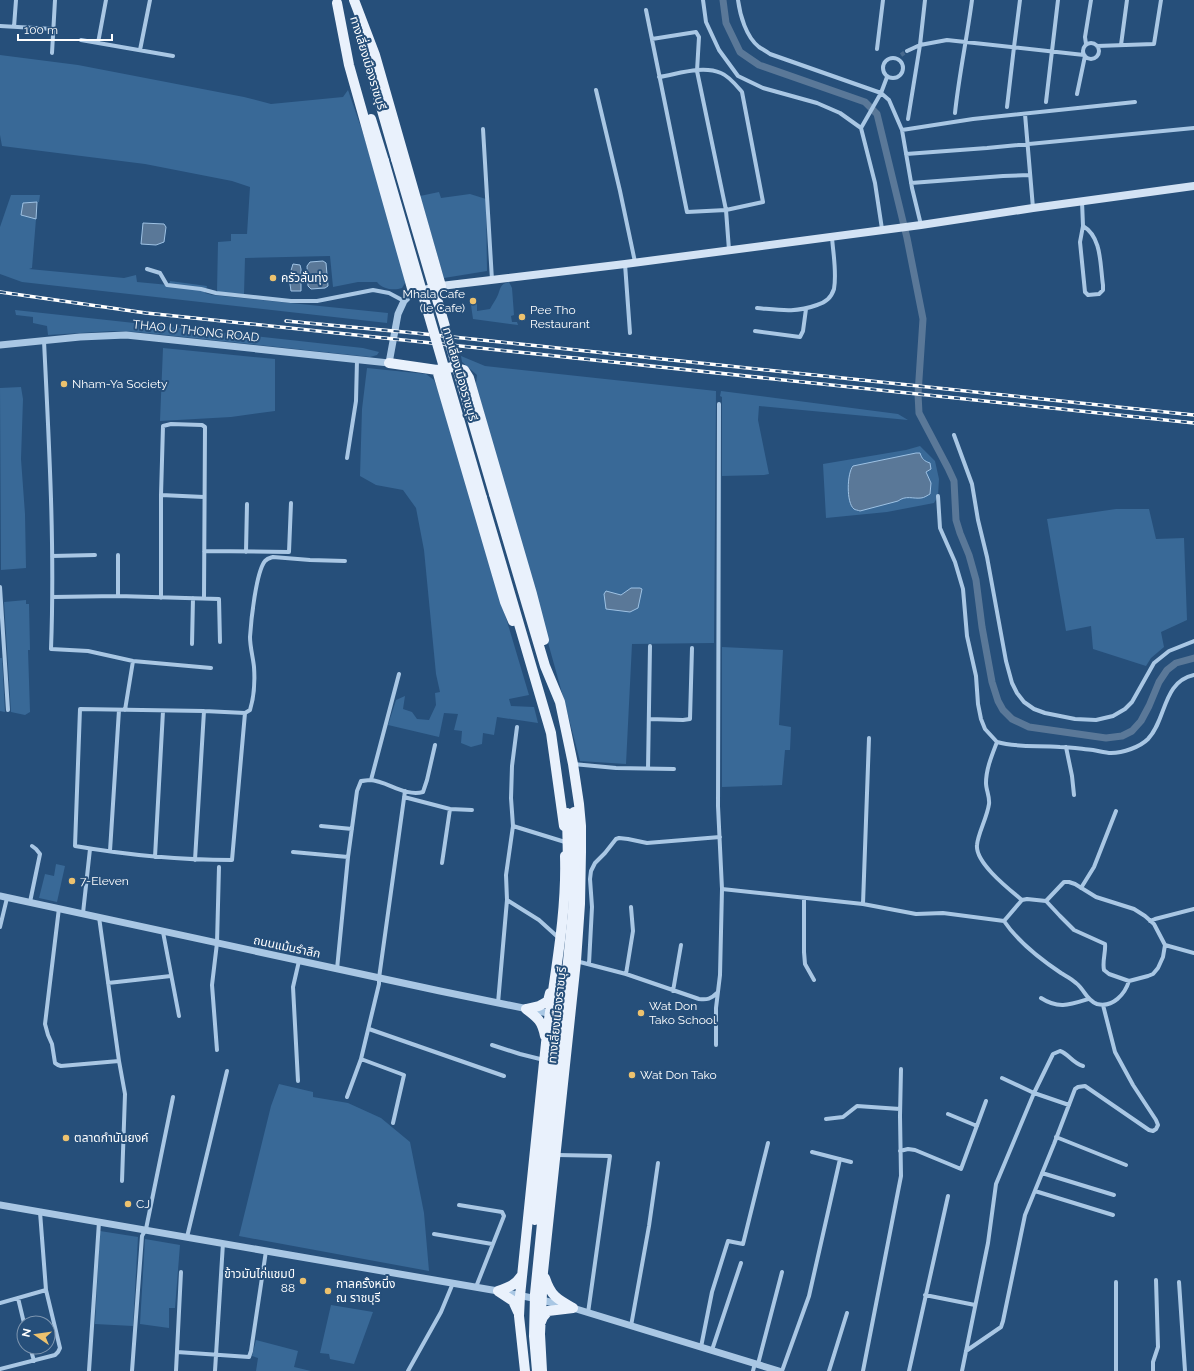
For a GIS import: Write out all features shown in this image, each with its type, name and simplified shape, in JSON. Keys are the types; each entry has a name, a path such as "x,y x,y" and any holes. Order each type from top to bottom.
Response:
{"main road":[{"name":"ทางเลี่ยงเมืองราชบุรี","path":"350,0 545,666 565,753 575,854 573,911 535,1294 534,1336 537,1371"},
{"path":"354,0 375,55 441,286"},
{"name":"ทางเลี่ยงเมืองราชบุรี","path":"336,2 542,700 570,813 566,910 528,1291 528,1341 531,1371"},
{"path":"336,2 349,65 413,292 441,286 625,264 1194,186"},
{"path":"388,363 437,370 453,367 464,370 469,378 532,594 560,702"},
{"path":"437,370 505,602 542,700"},
{"name":"ทางเลี่ยงเมืองราชบุรี","path":"542,1371 540,1324 543,1272 554,1155 576,961 580,904 581,852 579,804 573,764 560,702 545,666"},
{"name":"ทางเลี่ยงเมืองราชบุรี","path":"525,1371 520,1316 520,1296 546,1044 560,939 564,890 565,842 551,733"},
{"path":"526,1009 539,1006 548,1001 555,978"},
{"path":"526,1009 543,1024 546,1044"},
{"path":"543,1272 552,1295 573,1308"},
{"path":"498,1291 517,1283 522,1275"},
{"path":"498,1291 513,1301 520,1316"},
{"path":"540,1324 548,1311 573,1308"}],"street":[{"path":"14,27 16,0"},
{"path":"52,53 55,0"},
{"path":"98,43 106,0"},
{"path":"140,50 150,0"},
{"path":"702,0 706,22 719,50 738,76 763,88 817,103 840,113 861,128 875,183 884,229"},
{"path":"738,0 739,8 749,35 758,46 770,54 881,93 889,100 902,130 918,225"},
{"path":"877,49 883,0"},
{"path":"908,119 920,45 925,0"},
{"path":"955,113 959,77 966,43 972,0"},
{"path":"1007,107 1020,0"},
{"path":"1046,102 1058,0"},
{"path":"1077,94 1085,55 1083,48 1086,44 1085,37 1091,0"},
{"path":"1121,45 1127,0"},
{"path":"1086,44 1093,43 1097,46 1154,44 1161,0"},
{"path":"646,10 659,77 687,212 726,210 763,202 742,92 732,81 721,73 704,70 659,77"},
{"path":"0,26 53,29"},
{"path":"652,39 696,32 699,37 697,71 726,210 729,250"},
{"path":"81,40 173,56"},
{"path":"907,51 920,45 947,40 1085,55 1091,59 1096,57 1099,50 1097,46"},
{"path":"899,57 904,66 902,73 897,78 887,77 882,68 885,61 891,58 899,57"},
{"path":"861,128 881,93 887,77"},
{"path":"596,90 635,262"},
{"path":"902,130 973,119 1135,102"},
{"path":"1025,114 1033,208"},
{"path":"906,154 987,148 1194,128"},
{"path":"483,129 492,280"},
{"path":"911,183 1030,175"},
{"path":"1082,201 1083,226 1080,242 1085,292 1088,295 1099,294 1103,290 1103,285 1098,249 1091,233 1083,226"},
{"path":"757,308 796,311 827,301 834,290 835,276 832,236"},
{"path":"625,264 630,333"},
{"path":"147,269 160,273 167,285 201,288 216,294 291,301 311,301 373,290 389,293 404,301"},
{"path":"388,363 398,314 404,301 413,292"},
{"path":"755,331 800,337 804,331 806,309"},
{"name":"THAO U THONG ROAD","path":"0,345 80,337 126,335 388,363"},
{"path":"44,341 53,597 51,649 88,652 133,661 211,668"},
{"path":"347,458 356,401 357,360"},
{"path":"716,1045 720,975 722,889 718,806 719,404"},
{"path":"161,598 163,426 171,424 202,425 204,427 204,598"},
{"path":"954,434 972,484 1006,661 1012,683 1024,702 1034,709 1045,713 1075,719 1096,720 1113,716 1132,702 1154,663 1169,650 1194,641"},
{"path":"161,495 204,497"},
{"path":"938,496 940,528 955,562 963,589 967,636 976,676 978,704 981,719 985,729 996,742 1008,745 1066,747 1110,753 1129,749 1141,744 1147,739 1159,721 1167,698 1172,690 1182,680 1194,675"},
{"path":"204,552 289,552 291,503"},
{"path":"246,552 247,504"},
{"path":"52,556 95,555"},
{"path":"118,555 118,596"},
{"path":"245,713 232,860 196,860 155,857 75,846 80,709 245,713 250,710 253,701 254,669 250,638 256,588 263,565 273,557 345,561"},
{"path":"0,587 8,710"},
{"path":"53,597 118,596 219,599 220,642"},
{"path":"192,644 193,598"},
{"path":"648,769 650,646"},
{"path":"649,719 690,719 692,648"},
{"path":"125,710 133,661"},
{"path":"371,780 399,674"},
{"path":"110,851 119,710"},
{"path":"155,857 163,710"},
{"path":"196,860 204,711"},
{"path":"498,1002 507,900 506,875 513,826 511,798 512,766 517,727"},
{"path":"862,904 869,738"},
{"path":"996,742 986,775 986,786 990,803 977,845 978,855 995,877 1022,900"},
{"path":"337,969 356,791 361,782 371,780 405,791 423,792 428,780 435,745"},
{"path":"1066,747 1074,795"},
{"path":"573,764 616,768 674,770"},
{"path":"347,1097 361,1059 379,984 405,791"},
{"path":"404,797 450,808 472,810"},
{"path":"442,864 450,808"},
{"path":"1081,888 1094,867 1116,811"},
{"path":"321,826 352,829"},
{"path":"513,826 565,842"},
{"path":"589,964 592,913 591,871 595,863 616,839 628,839 647,843 720,837"},
{"path":"30,902 40,854 36,848 32,846"},
{"path":"83,913 90,849"},
{"path":"293,852 348,857"},
{"path":"217,1050 212,985 217,943 219,867"},
{"path":"1004,921 1022,900 1027,899 1046,901 1074,930 1105,944 1106,947 1103,962 1104,970 1109,974 1128,981 1153,974 1158,968 1165,945 1154,924 1134,909 1096,897 1069,882 1064,882 1046,901"},
{"path":"722,889 862,904 916,914 943,913 1004,921"},
{"path":"0,927 3,897"},
{"name":"ถนนแม้นรำลึก","path":"3,897 83,913 163,932 379,978 569,1017"},
{"path":"804,898 805,964 814,980"},
{"path":"507,900 539,920 560,939"},
{"path":"626,974 632,932 631,907"},
{"path":"59,908 45,1024 52,1044 55,1063 61,1066 119,1061"},
{"path":"1150,921 1194,909"},
{"path":"99,917 125,1094 122,1181"},
{"path":"1004,921 1011,932 1021,942 1060,972 1076,982 1088,999 1097,1004 1103,1005 1119,999 1124,993 1128,981"},
{"path":"163,932 179,1016"},
{"path":"673,991 682,945"},
{"path":"1165,945 1194,953"},
{"path":"298,1081 293,987 299,961"},
{"path":"576,961 626,974 699,999 706,1000 713,998 718,993"},
{"path":"108,983 171,976"},
{"path":"1041,998 1057,1006 1069,1005 1088,999"},
{"path":"966,1351 1001,1327 1024,1221 1031,1199 1075,1089 1085,1086 1148,1130 1153,1131 1158,1125 1115,1052 1103,1005"},
{"path":"369,1029 504,1076"},
{"path":"492,1045 545,1060"},
{"path":"962,1371 988,1243 996,1184 1050,1058 1056,1051 1060,1051 1074,1062 1083,1066"},
{"path":"361,1059 404,1075 393,1123"},
{"path":"863,1371 901,1176 900,1109 902,1069"},
{"path":"187,1237 227,1071"},
{"path":"1002,1078 1034,1093 1069,1105"},
{"path":"132,1371 142,1236 146,1230 173,1097"},
{"path":"900,1151 908,1149 915,1150 961,1169 986,1102"},
{"path":"826,1119 842,1117 857,1106 900,1109"},
{"path":"948,1114 977,1126"},
{"path":"1056,1138 1126,1166"},
{"path":"701,1347 712,1292 728,1241 743,1244 768,1143"},
{"path":"812,1152 851,1162"},
{"path":"554,1155 610,1156 588,1313"},
{"path":"0,1205 476,1287 542,1300 781,1371 809,1296 840,1159"},
{"path":"631,1326 649,1226 658,1163"},
{"path":"1042,1174 1114,1195"},
{"path":"1035,1191 1113,1214"},
{"path":"909,1371 948,1196"},
{"path":"458,1205 502,1212 504,1216 476,1287"},
{"path":"0,1369 55,1355 60,1348 46,1290 40,1212"},
{"path":"89,1371 99,1222"},
{"path":"434,1234 492,1244"},
{"path":"216,1371 223,1243"},
{"path":"177,1352 249,1357 266,1251"},
{"path":"712,1350 741,1263"},
{"path":"176,1371 181,1272"},
{"path":"753,1371 757,1364 782,1272"},
{"path":"1153,1371 1153,1362 1158,1347 1156,1280"},
{"path":"1116,1282 1116,1371"},
{"path":"1179,1282 1185,1371"},
{"path":"408,1371 441,1312 453,1283"},
{"path":"0,1303 46,1290"},
{"path":"925,1295 975,1305"},
{"path":"18,1298 22,1315"},
{"path":"829,1371 847,1313"},
{"path":"32,1355 34,1361"}],"shaded area":[{"path":"0,55 78,65 244,97 271,104 343,97 348,90 364,136 405,276 405,283 402,288 395,289 385,288 377,282 358,282 333,287 330,256 245,258 244,294 217,292 218,242 231,241 231,234 247,234 250,187 232,181 145,164 2,146 0,135"},
{"path":"439,192 441,198 470,194 486,199 487,271 444,278 420,196"},
{"path":"11,195 40,195 39,202 23,203 21,215 36,219 32,268 29,269 124,278 136,275 137,282 169,285 170,281 207,286 205,293 212,295 388,313 387,323 22,282 0,274 0,227"},
{"path":"37,202 36,219 21,215 23,203"},
{"path":"143,223 164,224 166,227 164,242 156,245 141,244"},
{"path":"323,261 326,263 328,286 325,288 311,289 308,286 307,266 310,262"},
{"path":"293,264 300,265 301,291 291,291 289,277"},
{"path":"509,282 512,288 514,315 511,316 512,322 517,322 518,325 473,319 471,305 477,304 477,311 490,309 503,284"},
{"path":"15,310 363,348 379,352 377,355 370,357 137,332 112,331 48,335 47,326 33,323 33,317 16,315"},
{"path":"163,348 275,359 275,411 231,417 160,421"},
{"path":"461,356 485,366 716,391 714,643 632,644 626,764 580,761 476,384 477,375 462,362"},
{"path":"367,368 426,374 434,380 529,695 509,699 511,706 534,707 538,723 497,717 494,735 483,733 482,744 471,747 461,743 462,731 454,730 458,714 444,713 439,737 388,725 396,700 405,696 403,709 412,712 417,719 429,720 436,705 435,693 440,692 436,674 424,550 416,508 403,490 376,485 360,476 362,409"},
{"path":"21,387 23,399 21,459 25,514 26,568 1,570 0,388"},
{"path":"721,391 898,414 908,420 759,406 758,420 769,474 722,476"},
{"path":"920,446 935,461 939,479 938,496 934,503 887,512 826,518 823,464 906,450"},
{"path":"920,453 924,460 930,463 931,469 926,472 931,483 930,494 922,498 904,498 860,511 851,506 848,488 853,466"},
{"path":"1116,509 1149,509 1156,539 1184,538 1187,620 1161,632 1164,647 1151,658 1146,666 1093,649 1091,626 1066,631 1047,519"},
{"path":"631,588 642,589 638,608 630,612 606,609 604,594 606,591 621,595"},
{"path":"26,600 26,604 29,604 30,650 28,650 30,712 25,715 11,712 4,602"},
{"path":"722,647 783,650 779,725 791,727 790,750 785,750 782,785 722,787"},
{"path":"0,658 2,658 5,712 0,711"},
{"path":"56,864 65,866 57,902 39,898 45,874 54,876"},
{"path":"279,1084 313,1092 313,1097 348,1103 381,1118 410,1142 424,1213 429,1271 239,1236 271,1106"},
{"path":"100,1231 138,1237 133,1326 95,1324"},
{"path":"145,1239 180,1245 175,1308 169,1308 169,1328 140,1324"},
{"path":"331,1305 373,1312 354,1364 330,1359 329,1354 320,1353"},
{"path":"256,1340 298,1351 294,1367 311,1371 256,1371 258,1358 252,1356"}],"waterway":[{"path":"723,0 726,23 740,52 759,65 865,102 877,114 907,238 923,319 918,394 919,413 954,481 956,520 969,555 976,580 982,627 992,682 998,701 1003,710 1012,719 1029,727 1106,738 1122,736 1132,731 1141,721 1159,682 1167,670 1176,663 1194,658"}],"tunnel":[{"path":"901,55 907,51"}],"railway":[{"path":"0,292 146,313 1194,423"},
{"path":"286,321 415,333 1194,415"}],"place":[{"name":"ครัวลั่นทุ่ง","path":"273,278"},
{"name":"Mhala Cafe (le Cafe)","path":"473,301"},
{"name":"Pee Tho Restaurant","path":"522,317"},
{"name":"Nham-Ya Society","path":"64,384"},
{"name":"7-Eleven","path":"72,881"},
{"name":"Wat Don Tako School","path":"641,1013"},
{"name":"Wat Don Tako","path":"632,1075"},
{"name":"ตลาดกำนันยงค์","path":"66,1138"},
{"name":"CJ","path":"128,1204"},
{"name":"ข้าวมันไก่แชมป์ 88","path":"303,1281"},
{"name":"กาลครั้งหนึ่ง ณ ราชบุรี","path":"328,1291"}]}
